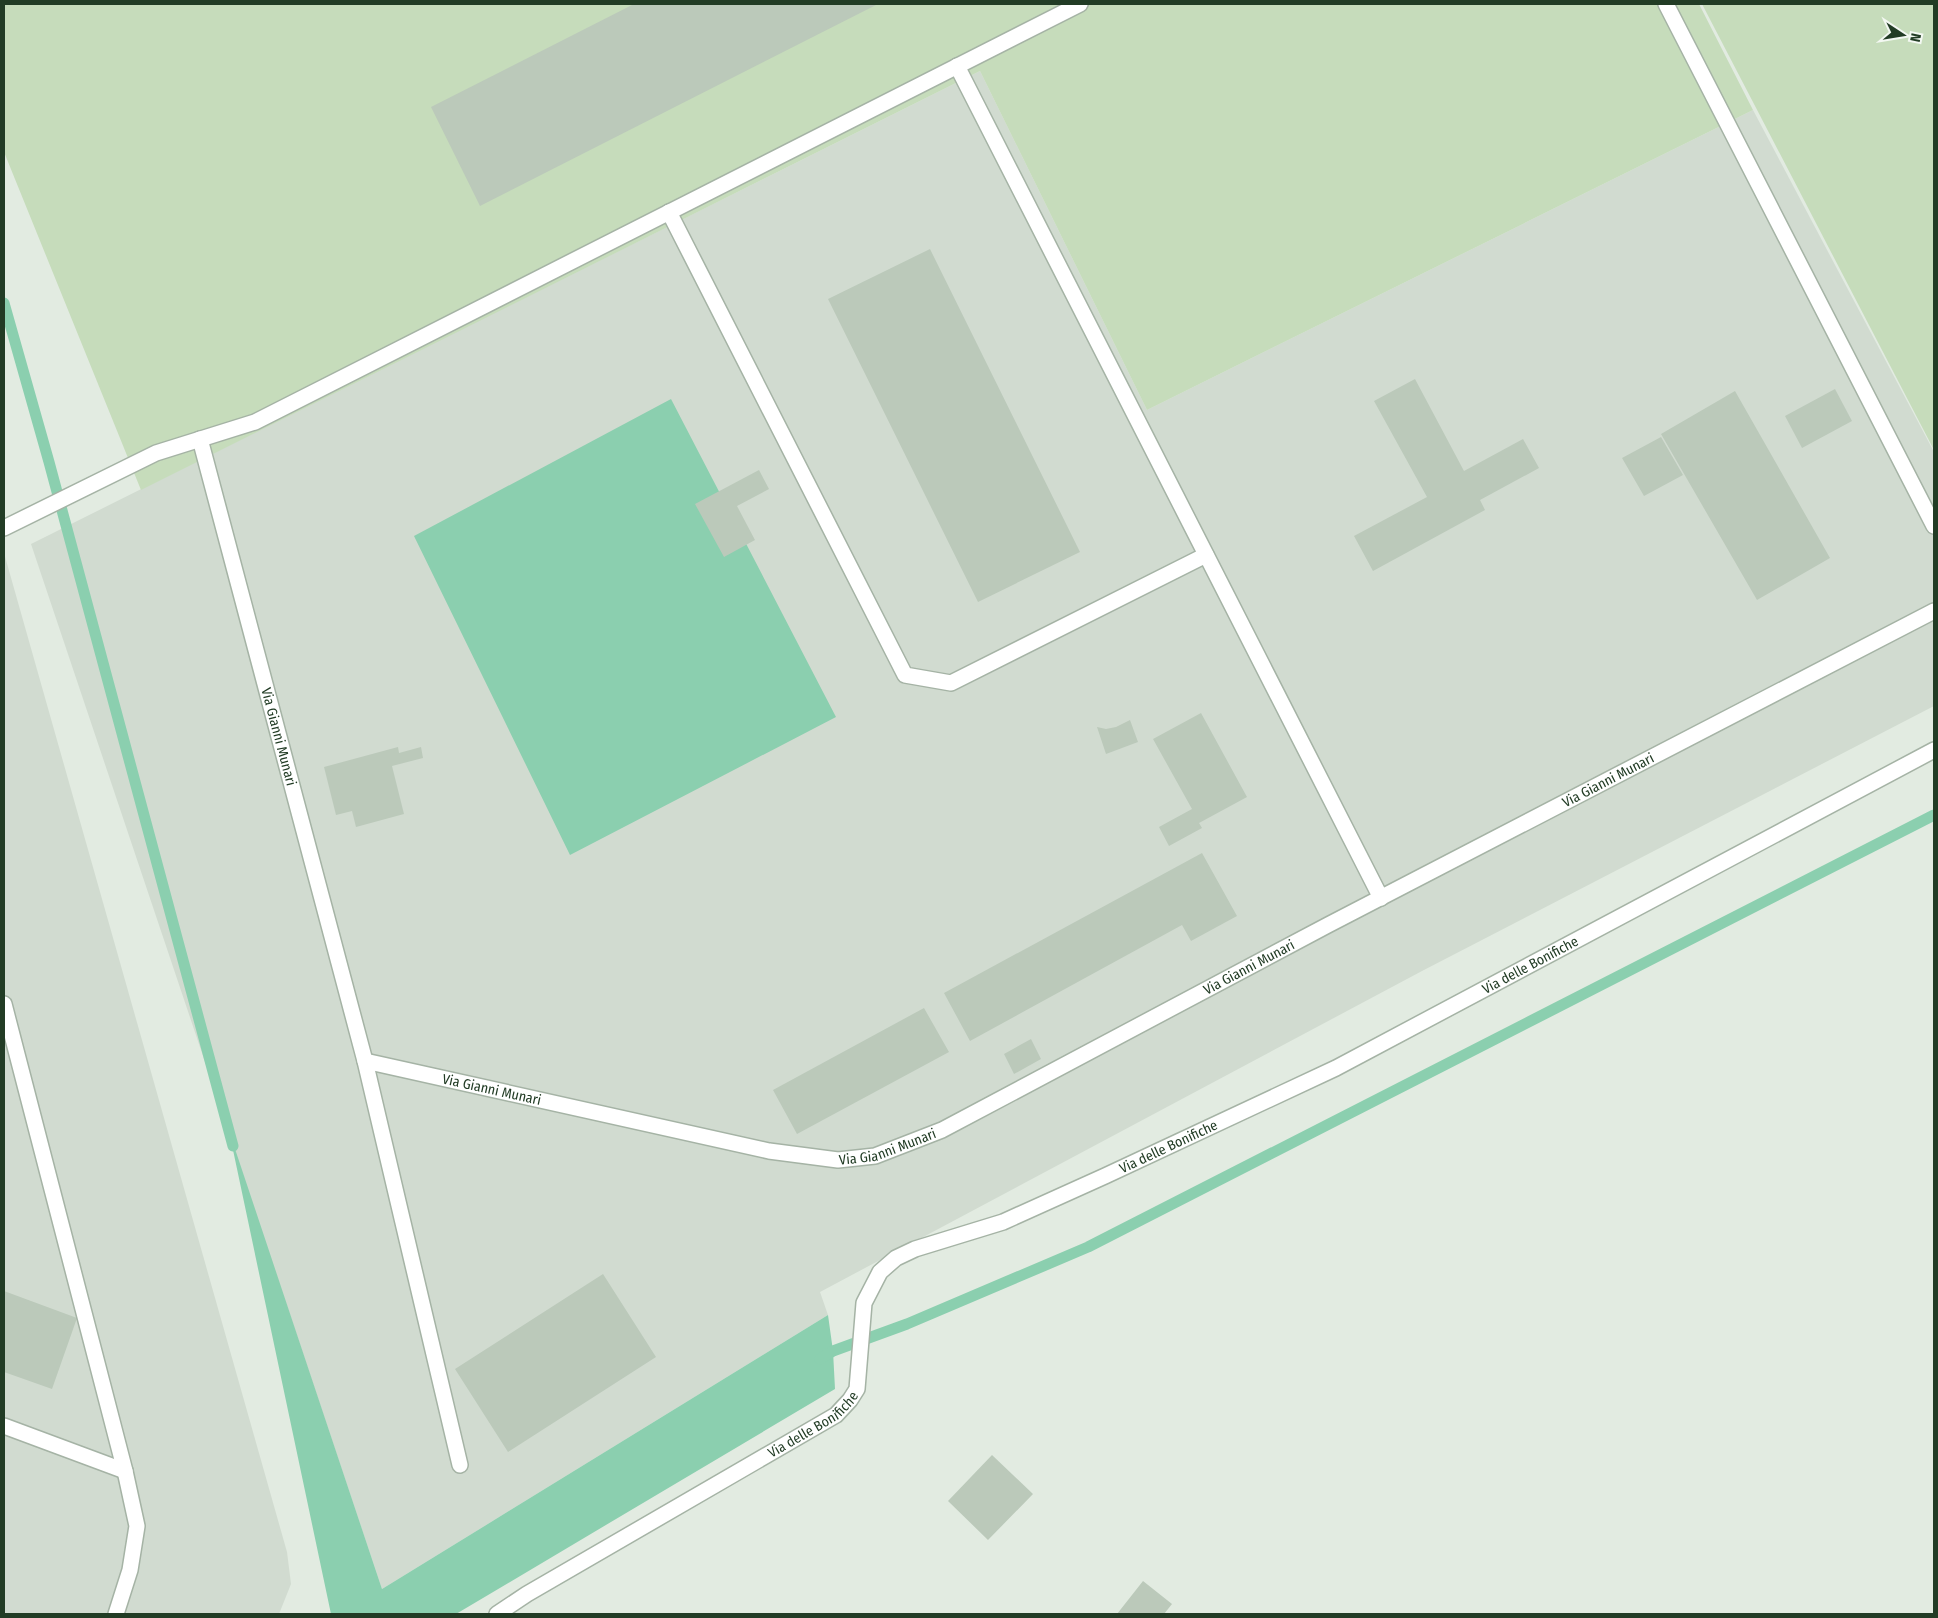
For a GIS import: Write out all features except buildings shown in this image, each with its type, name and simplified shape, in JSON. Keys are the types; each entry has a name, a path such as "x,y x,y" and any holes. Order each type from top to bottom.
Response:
{"street":[{"path":"4,528 156,453 255,422 1080,4"},
{"path":"1666,4 1934,526"},
{"path":"957,66 1382,898"},
{"path":"669,212 905,675 951,683 1206,555"},
{"name":"Via Gianni Munari","path":"200,439 365,1061 768,1151 838,1160 875,1156 942,1130 1382,898 1934,611"},
{"name":"Via delle Bonifiche","path":"497,1614 527,1594 836,1415 857,1389 864,1303 880,1272 896,1258 915,1249 1003,1222 1336,1068 1934,750"},
{"path":"4,1004 125,1471 137,1526 130,1570 116,1614"},
{"path":"365,1061 460,1465"},
{"path":"4,1426 125,1471"}],"shaded area":[{"path":"4,4 1699,4 1753,110 1147,410 980,71 141,490 4,152"},
{"path":"1702,4 1934,4 1934,450"},
{"path":"980,71 1147,410 1753,110 1934,452 1934,706 1422,971 820,1292 828,1315 382,1589 31,544"},
{"path":"671,399 836,717 570,855 414,536"},
{"path":"4,553 287,1552 291,1584 279,1614 4,1614"},
{"path":"229,1131 382,1589 828,1315 833,1351 835,1389 456,1614 331,1614"}],"waterway":[{"path":"4,303 49,462 233,1146"},
{"path":"820,1359 833,1351 907,1324 1088,1247 1934,815"}]}
